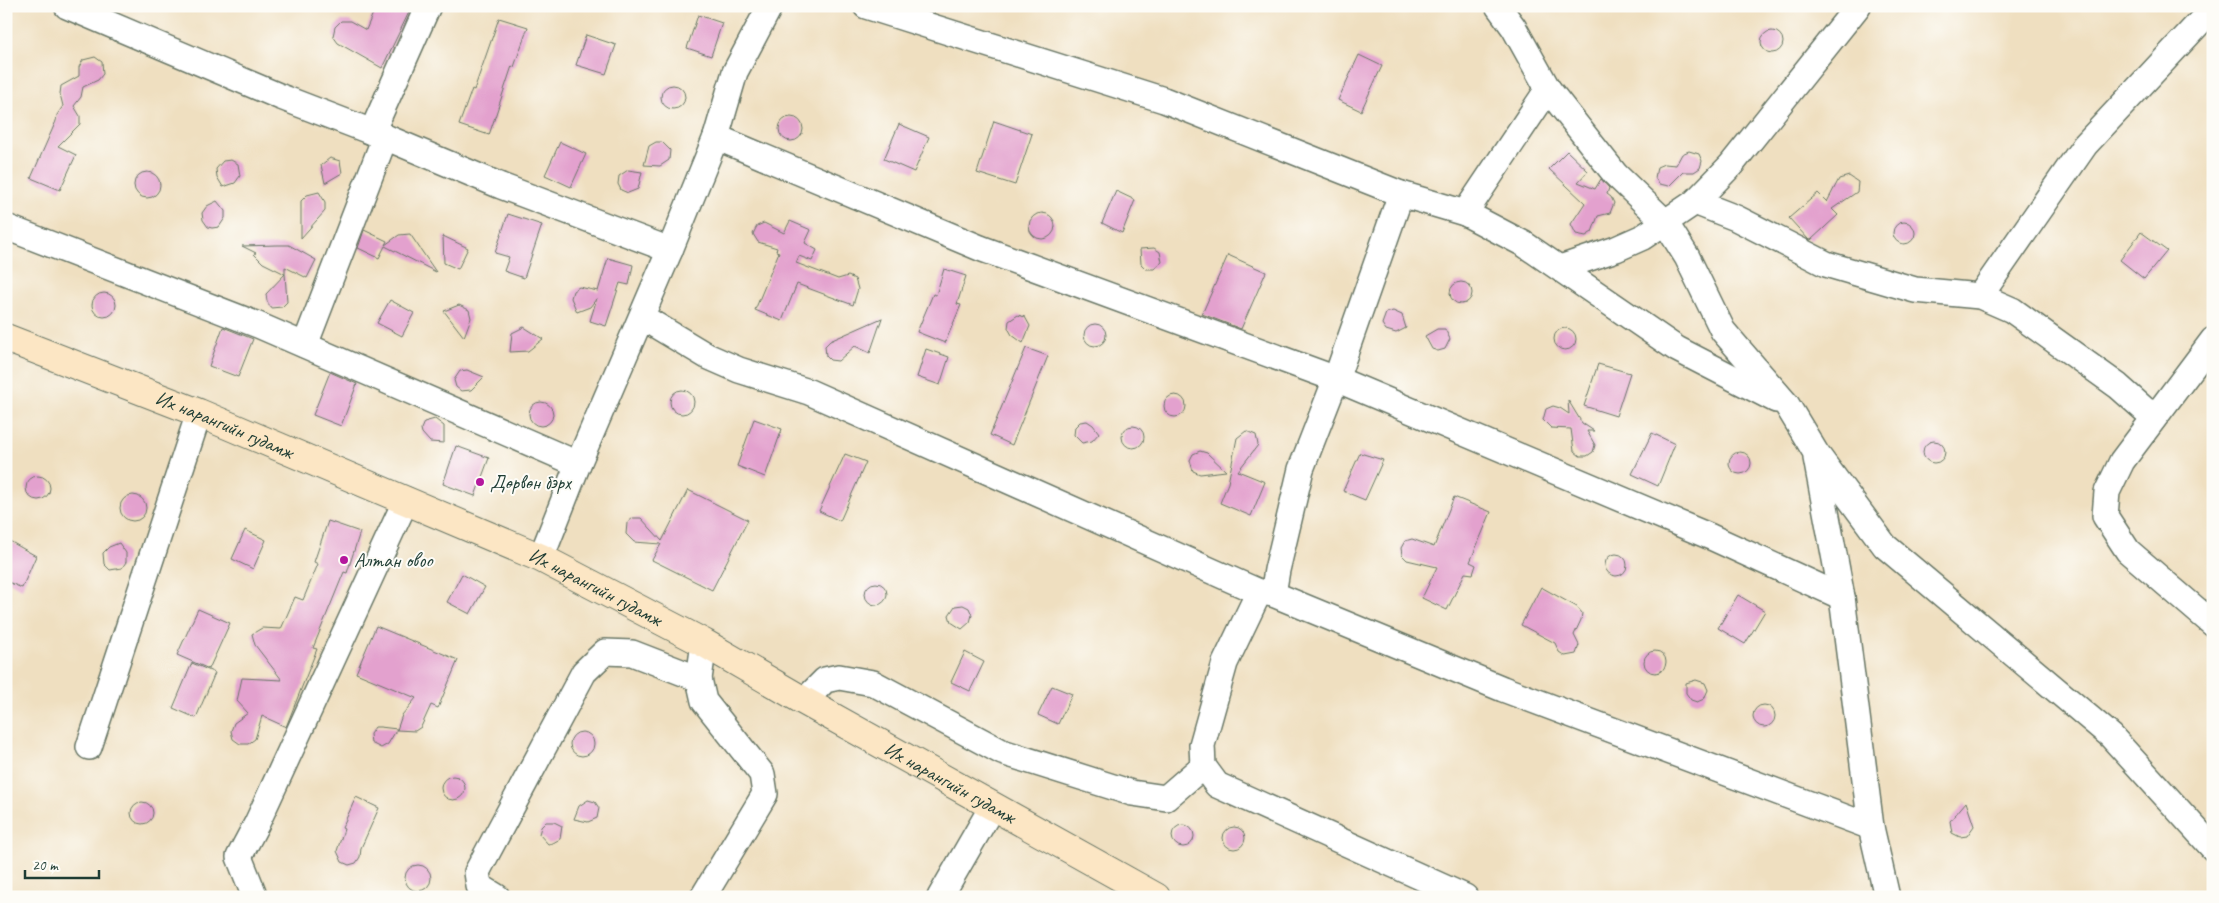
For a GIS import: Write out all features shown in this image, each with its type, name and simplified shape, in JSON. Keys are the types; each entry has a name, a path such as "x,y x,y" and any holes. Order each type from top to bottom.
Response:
{"main road":[{"name":"Их нарангийн гудамж","path":"8,342 199,413 541,558 704,643 992,807 1156,897"}],"street":[{"path":"67,6 281,97 379,134 500,186 670,250"},
{"path":"305,345 379,134 428,6"},
{"path":"541,558 578,464 642,317 716,136 735,72 770,6"},
{"path":"866,6 1164,100 1401,194 1465,213 1524,244 1677,349 1787,405"},
{"path":"1498,6 1514,28 1548,89 1615,174 1665,222 1687,257 1723,331 1787,405 1816,453 1884,546 2110,736 2213,848"},
{"path":"1560,268 1616,249 1643,237 1695,202 1730,165 1858,6"},
{"path":"1980,296 2085,145 2213,8"},
{"path":"1465,213 1548,89"},
{"path":"716,136 980,248 1336,379 1711,537 1842,597"},
{"path":"1401,194 1336,379 1301,469 1279,562 1266,593 1225,663 1202,745 1203,766 1217,785 1465,897"},
{"path":"1695,202 1736,218 1826,264 1915,290 1980,296 2012,310 2118,386 2154,418"},
{"path":"6,227 258,324 578,464"},
{"path":"642,317 707,356 731,366 810,392 1266,593 1503,689 1871,827"},
{"path":"2213,340 2122,461 2107,492 2105,516 2128,550 2213,624"},
{"path":"89,747 199,413"},
{"path":"1816,453 1842,597 1871,827 1887,897"},
{"path":"253,897 253,892 239,857 257,824 406,500"},
{"path":"703,897 765,794 762,774 704,702 698,679 704,643"},
{"path":"497,897 479,886 476,872 584,672 605,652 624,653 632,654 698,679"},
{"path":"804,701 825,680 839,677 873,682 1002,752 1149,797 1166,798 1203,766"},
{"path":"940,897 992,807"}],"building":[{"path":"376,6 412,6 382,68 338,43 333,36 335,27 341,21 350,21 366,30"},
{"path":"698,15 722,23 711,56 687,48"},
{"path":"499,18 528,27 514,67 512,66 489,135 459,125 472,89 474,90"},
{"path":"1772,31 1780,34 1783,42 1780,50 1772,53 1764,50 1761,42 1764,34"},
{"path":"586,35 616,45 606,74 576,65"},
{"path":"1359,55 1382,66 1361,111 1338,100"},
{"path":"95,57 102,62 103,74 98,80 83,87 81,97 74,106 80,116 80,124 58,146 76,155 60,190 31,178 57,115 63,106 60,94 61,86 79,76 79,67 83,60"},
{"path":"673,85 682,88 685,97 682,106 673,109 664,106 661,97 664,88"},
{"path":"791,117 800,120 803,129 800,138 791,141 782,138 779,129 782,120"},
{"path":"994,121 1032,134 1015,185 977,173"},
{"path":"899,124 929,137 914,172 884,159"},
{"path":"560,142 586,154 571,187 545,175"},
{"path":"656,142 662,142 670,150 669,160 660,166 644,165 649,146"},
{"path":"1567,151 1588,171 1578,182 1595,189 1601,179 1609,188 1607,194 1614,203 1610,213 1598,216 1592,232 1586,236 1576,234 1571,224 1585,203 1549,169"},
{"path":"1689,151 1699,154 1702,161 1700,168 1694,172 1683,172 1669,186 1659,184 1655,178 1657,167 1664,164 1676,165 1682,154"},
{"path":"330,158 340,161 342,173 325,183 321,165"},
{"path":"231,160 238,164 240,176 235,183 223,187 217,177 216,169 223,161"},
{"path":"628,170 642,172 638,189 628,193 621,190 618,184 619,176"},
{"path":"147,172 156,176 160,185 156,194 147,198 138,194 134,185 138,176"},
{"path":"1849,176 1858,182 1857,192 1832,209 1838,215 1811,240 1808,239 1789,218 1818,193 1827,202 1839,179"},
{"path":"1116,191 1135,200 1122,233 1102,223"},
{"path":"319,192 325,202 325,211 301,238 301,201 307,195"},
{"path":"217,201 225,211 225,218 219,227 208,227 203,220 202,213 207,206"},
{"path":"1042,213 1051,217 1055,226 1051,235 1042,239 1033,235 1029,226 1033,217"},
{"path":"508,214 542,225 524,278 504,271 509,257 495,253"},
{"path":"790,221 811,230 805,243 817,250 812,261 799,256 796,263 838,279 848,276 855,279 858,289 853,305 797,284 782,321 755,310 779,252 776,251 777,248 758,242 753,234 757,226 764,223 784,233"},
{"path":"1904,222 1912,225 1915,233 1912,241 1904,244 1896,241 1893,233 1896,225"},
{"path":"364,230 387,241 385,245 399,235 410,234 436,272 385,246 379,258 358,248"},
{"path":"2141,232 2167,251 2144,279 2120,260"},
{"path":"443,236 468,248 458,269 444,263"},
{"path":"289,245 316,260 307,278 285,267 285,274 263,263 254,254 256,253 242,246"},
{"path":"1154,248 1160,252 1162,262 1154,269 1146,269 1141,264 1140,249"},
{"path":"1228,255 1266,272 1241,329 1202,314"},
{"path":"608,258 633,265 629,285 620,283 606,326 590,321 597,298 590,307 577,312 571,298 573,291 579,287 598,291"},
{"path":"944,269 966,276 957,304 961,305 945,343 917,332 933,294 936,295"},
{"path":"285,274 287,302 282,307 271,308 266,294"},
{"path":"1461,282 1469,285 1472,293 1469,301 1461,304 1453,301 1450,293 1453,285"},
{"path":"104,293 113,296 116,305 113,314 104,317 95,314 92,305 95,296"},
{"path":"390,300 414,313 402,336 377,323"},
{"path":"459,305 469,310 471,318 464,337 444,311"},
{"path":"1393,311 1402,315 1406,328 1396,333 1386,330 1382,324 1386,313"},
{"path":"1018,315 1025,317 1030,326 1023,343 1012,335 1008,328 1009,321"},
{"path":"882,318 870,353 855,346 838,361 830,360 826,356 825,346 830,341"},
{"path":"1095,324 1103,327 1106,335 1103,343 1095,346 1087,343 1084,335 1087,327"},
{"path":"223,327 253,339 238,377 209,366"},
{"path":"524,327 543,339 528,351 510,352 512,333"},
{"path":"1565,328 1573,331 1576,339 1573,347 1565,350 1557,347 1554,339 1557,331"},
{"path":"1437,329 1445,329 1450,339 1445,349 1438,351 1432,349 1425,336"},
{"path":"1026,348 1048,356 1012,445 990,435"},
{"path":"926,349 949,357 940,385 917,377"},
{"path":"1598,364 1630,373 1616,416 1584,406"},
{"path":"467,370 484,377 471,390 461,391 456,387 454,380 460,371"},
{"path":"330,372 357,384 341,426 313,415"},
{"path":"682,390 691,393 694,402 691,411 682,414 673,411 670,402 673,393"},
{"path":"1175,395 1183,398 1186,406 1183,414 1175,417 1167,414 1164,406 1167,398"},
{"path":"1568,400 1582,423 1594,431 1587,431 1595,445 1593,452 1587,456 1580,456 1574,451 1571,429 1551,428 1543,420 1546,409 1553,406 1569,414"},
{"path":"541,402 546,403 552,409 552,419 546,425 541,426 536,425 530,419 529,414 530,409 536,403"},
{"path":"435,419 444,426 444,443 430,442 422,433 421,429 424,422"},
{"path":"754,419 782,429 765,477 737,466"},
{"path":"1087,421 1099,433 1092,441 1082,443 1074,435 1075,427 1080,422"},
{"path":"1133,426 1141,429 1144,437 1141,445 1133,448 1125,445 1122,437 1125,429"},
{"path":"1246,431 1256,435 1258,445 1238,471 1265,482 1251,516 1220,503 1228,483 1237,438"},
{"path":"1652,433 1675,444 1658,486 1632,474"},
{"path":"1934,441 1942,444 1945,452 1942,460 1934,463 1926,460 1923,452 1926,444"},
{"path":"456,446 489,458 475,496 443,484"},
{"path":"1200,451 1207,453 1226,471 1200,474 1193,471 1190,460 1193,454"},
{"path":"1740,452 1748,455 1751,463 1748,471 1740,474 1732,471 1729,463 1732,455"},
{"path":"1360,453 1383,460 1365,500 1343,491"},
{"path":"845,454 866,462 840,521 819,511"},
{"path":"38,476 46,480 50,488 46,496 38,500 30,496 26,488 30,480"},
{"path":"688,490 748,520 712,590 652,560 661,544 634,542 626,534 627,523 633,518 641,518 662,541"},
{"path":"133,495 142,499 146,508 142,517 133,521 124,517 120,508 124,499"},
{"path":"1454,497 1491,512 1470,562 1476,565 1473,574 1465,573 1447,610 1422,598 1437,567 1407,560 1402,555 1401,548 1405,541 1412,539 1434,547"},
{"path":"328,521 360,532 347,573 344,572 313,648 317,649 286,727 262,716 255,739 248,744 240,744 233,739 231,731 234,723 248,713 237,701 242,678 282,680 255,645 252,634 262,628 281,629 295,597 303,600 318,564 314,562"},
{"path":"245,530 266,540 253,569 232,559"},
{"path":"6,539 36,556 22,588 6,581"},
{"path":"119,543 126,553 126,562 122,568 110,570 104,564 103,553 109,547"},
{"path":"1616,554 1624,557 1627,565 1624,573 1616,576 1608,573 1605,565 1608,557"},
{"path":"462,574 485,587 470,614 447,602"},
{"path":"876,583 884,586 887,594 884,602 876,605 868,602 865,594 868,586"},
{"path":"1541,587 1577,607 1582,613 1574,635 1579,645 1576,654 1565,656 1559,652 1555,643 1521,625"},
{"path":"1738,595 1765,611 1745,644 1718,628"},
{"path":"963,605 969,608 972,615 970,622 962,629 951,622 949,615 955,606"},
{"path":"198,609 230,623 209,669 177,655"},
{"path":"376,626 458,660 438,708 431,705 421,727 415,731 397,730 402,715 416,698 356,673"},
{"path":"1655,651 1663,654 1666,662 1663,670 1655,673 1647,670 1644,662 1647,654"},
{"path":"965,652 984,662 970,691 951,682"},
{"path":"192,663 215,673 196,718 173,708"},
{"path":"1696,680 1705,683 1708,690 1704,699 1697,702 1691,700 1686,693 1686,683"},
{"path":"1052,686 1072,694 1058,724 1038,715"},
{"path":"1764,705 1772,708 1775,716 1772,724 1764,727 1756,724 1753,716 1756,708"},
{"path":"375,727 397,729 388,744 381,748 371,743 370,734"},
{"path":"582,732 587,733 593,739 593,749 587,755 582,756 577,755 571,749 570,744 571,739 577,733"},
{"path":"453,776 462,779 465,788 462,797 453,800 444,797 441,788 444,779"},
{"path":"356,797 379,808 361,848 360,857 356,863 349,865 342,862 337,851 344,829 342,828"},
{"path":"588,800 595,802 599,808 597,818 588,822 574,819 579,806"},
{"path":"142,802 150,805 153,813 150,821 142,824 134,821 131,813 134,805"},
{"path":"1966,802 1974,826 1967,836 1960,837 1952,833 1950,821"},
{"path":"546,822 554,822 562,826 560,839 553,843 548,844 539,834 541,827"},
{"path":"1183,825 1191,828 1194,836 1191,844 1183,847 1175,844 1172,836 1175,828"},
{"path":"1234,827 1242,830 1245,838 1242,846 1234,849 1226,846 1223,838 1226,830"},
{"path":"418,865 427,869 431,878 427,887 418,891 409,887 405,878 409,869"}],"place":[{"name":"Дөрвөн бэрх","path":"480,482"},
{"name":"Алтан овоо","path":"344,560"}]}
